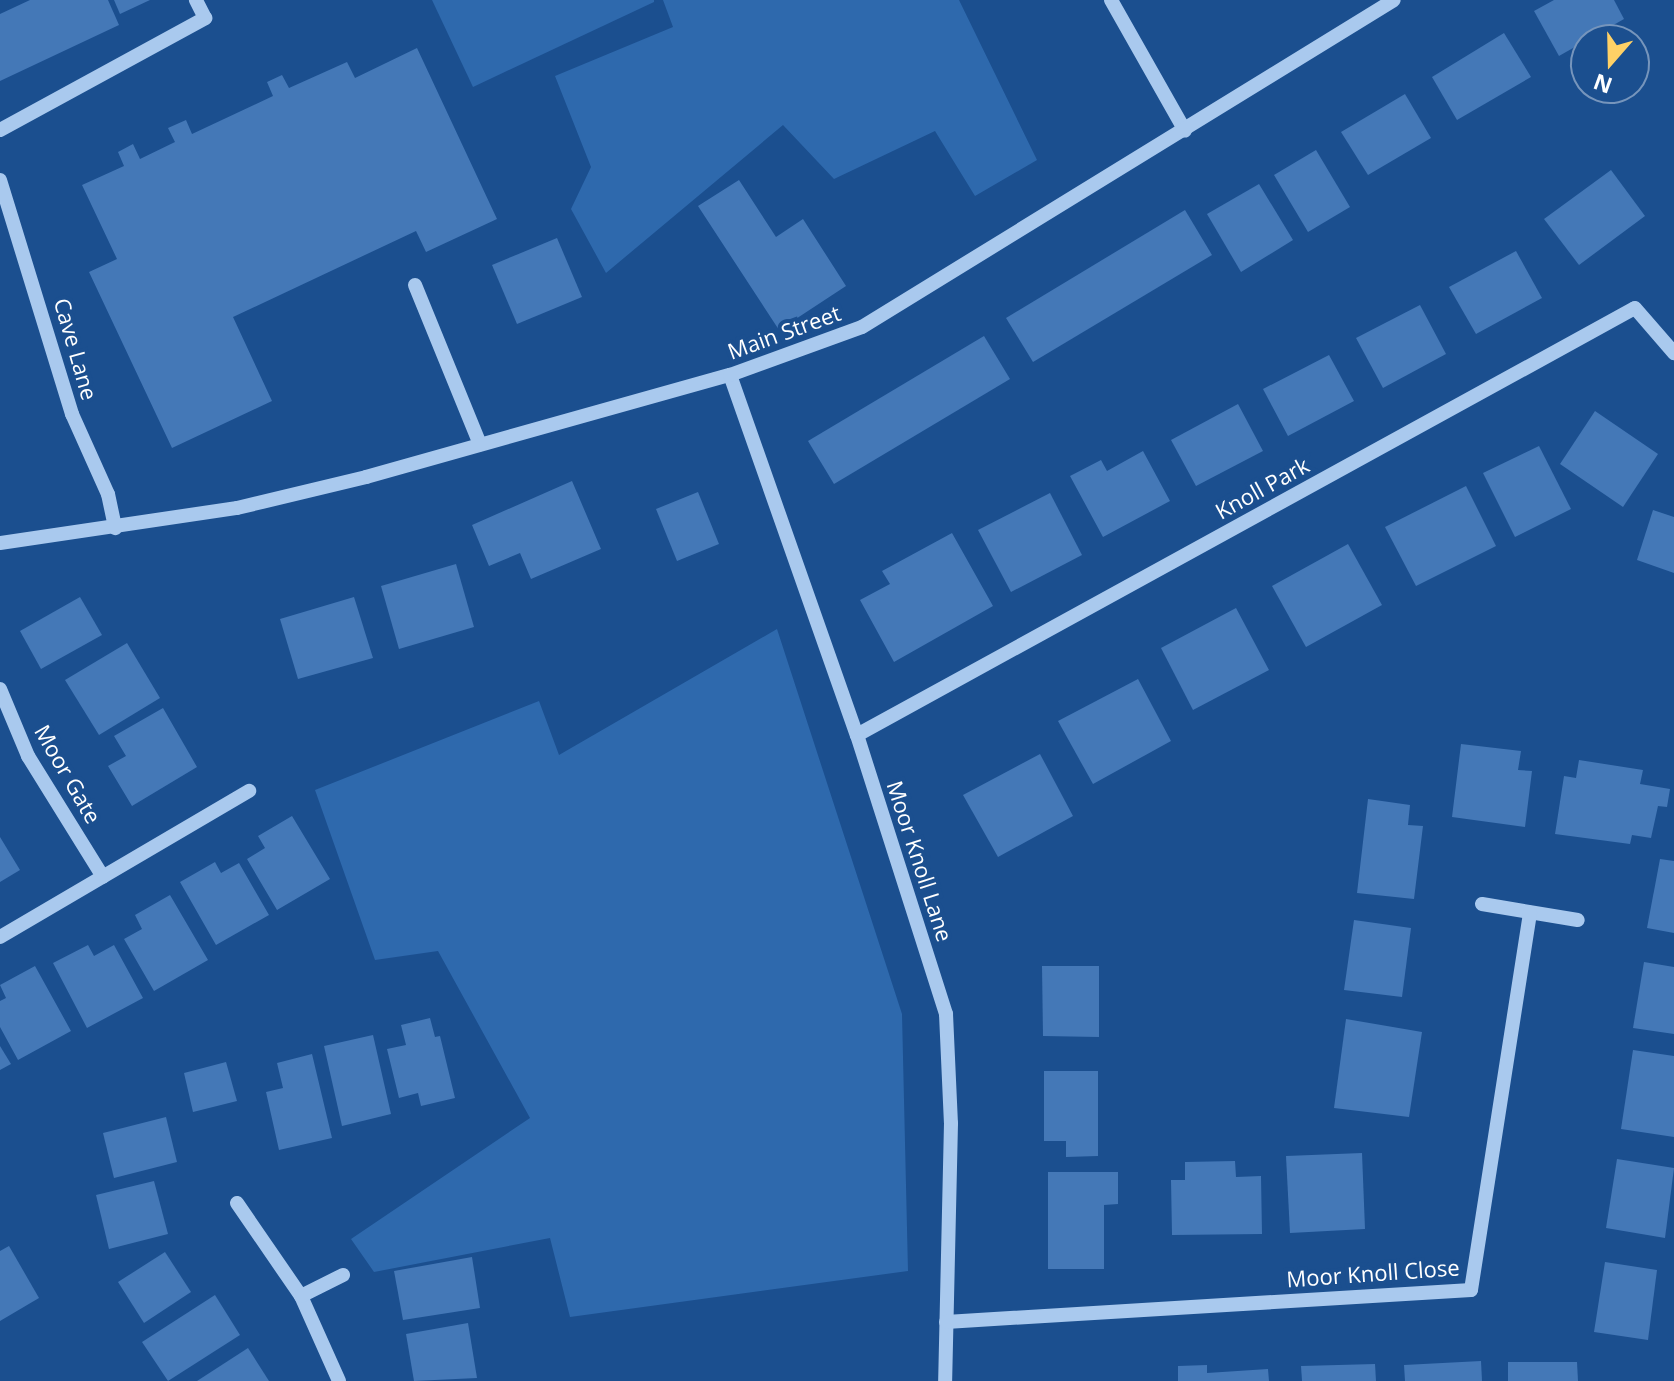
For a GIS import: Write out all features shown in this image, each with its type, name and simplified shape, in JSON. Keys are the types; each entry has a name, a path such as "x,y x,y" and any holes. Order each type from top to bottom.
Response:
{"street":[{"path":"0,130 205,18 196,0"},
{"path":"1111,0 1185,131"},
{"name":"Main Street","path":"0,543 237,508 730,375 862,327 1394,0"},
{"name":"Cave Lane","path":"0,180 72,414 108,494 115,528"},
{"path":"415,285 480,444"},
{"name":"Knoll Park","path":"857,735 1635,308 1674,353"},
{"name":"Moor Knoll Lane","path":"730,375 857,735 946,1014 951,1123 945,1381"},
{"name":"Moor Gate","path":"0,689 28,756 103,877"},
{"path":"0,937 249,791"},
{"path":"1482,904 1578,920"},
{"name":"Moor Knoll Close","path":"946,1322 1471,1290 1530,913"},
{"path":"237,1203 301,1296 339,1381"},
{"path":"301,1296 343,1275"}],"shaded area":[{"path":"432,0 654,0 654,2 473,87"},
{"path":"663,0 959,0 1037,160 975,196 935,131 834,179 783,125 606,273 571,209 591,167 555,76 673,27"},
{"path":"777,629 902,1014 908,1271 570,1317 550,1238 374,1272 351,1239 530,1118 438,951 375,960 315,790 539,701 559,755"}],"building":[{"path":"30,0 108,0 119,25 0,81 0,14"},
{"path":"114,0 150,0 120,14"},
{"path":"1554,0 1614,0 1624,19 1615,24 1570,24 1570,50 1559,56 1534,11"},
{"path":"1504,33 1531,77 1457,120 1432,77"},
{"path":"417,48 497,219 426,252 416,231 233,317 272,401 172,448 89,272 117,259 82,185 124,166 118,152 133,144 140,159 175,142 168,128 186,120 192,134 273,96 267,82 282,75 289,88 347,62 355,78"},
{"path":"1405,94 1431,138 1368,175 1341,132"},
{"path":"1316,150 1350,207 1308,232 1274,175"},
{"path":"1611,170 1645,216 1579,265 1544,219"},
{"path":"739,180 776,237 803,219 846,286 779,330 698,206"},
{"path":"1259,184 1293,240 1241,272 1207,214"},
{"path":"1185,210 1212,255 1033,362 1006,318"},
{"path":"557,238 582,297 517,324 492,265"},
{"path":"1516,251 1542,298 1476,334 1449,287"},
{"path":"1420,305 1446,354 1383,388 1356,338"},
{"path":"984,336 1010,379 834,484 808,441"},
{"path":"1329,355 1354,401 1288,436 1263,389"},
{"path":"1238,404 1263,451 1196,486 1171,440"},
{"path":"1595,411 1658,454 1623,507 1560,464"},
{"path":"1539,446 1571,509 1515,537 1483,473"},
{"path":"1143,451 1170,501 1103,537 1070,476 1101,460 1107,471"},
{"path":"572,481 601,549 531,579 520,553 489,566 472,525"},
{"path":"1466,486 1496,546 1416,586 1385,527"},
{"path":"698,492 719,544 677,561 656,509"},
{"path":"1050,493 1082,555 1011,592 978,530"},
{"path":"1653,510 1674,517 1674,573 1637,560"},
{"path":"952,533 993,606 894,662 860,600 890,584 882,571"},
{"path":"1348,544 1382,605 1306,647 1272,586"},
{"path":"456,564 474,627 399,649 381,586"},
{"path":"80,597 102,635 41,669 20,631"},
{"path":"354,597 373,658 298,679 280,619"},
{"path":"1236,608 1269,670 1193,710 1161,648"},
{"path":"127,643 160,698 99,735 65,680"},
{"path":"1138,679 1171,741 1093,784 1058,721"},
{"path":"163,708 197,767 132,806 108,766 126,756 114,736"},
{"path":"1461,744 1521,751 1518,770 1532,771 1525,827 1452,817"},
{"path":"1040,754 1073,816 998,857 963,795"},
{"path":"1579,760 1643,770 1640,784 1670,789 1667,807 1658,806 1651,838 1632,835 1630,844 1555,834 1564,776 1576,778"},
{"path":"1368,799 1410,805 1408,825 1423,826 1414,899 1357,893"},
{"path":"292,816 330,879 277,910 247,859 265,848 258,836"},
{"path":"0,837 20,870 0,882"},
{"path":"1660,859 1674,861 1674,933 1647,928"},
{"path":"215,862 221,873 239,863 269,915 216,945 180,882"},
{"path":"170,895 208,960 154,991 124,939 142,929 135,915"},
{"path":"1354,920 1411,928 1402,997 1344,990"},
{"path":"88,945 94,956 114,945 143,998 87,1028 53,963"},
{"path":"1644,962 1674,967 1674,1034 1633,1028"},
{"path":"35,966 71,1031 18,1060 0,1027 0,1001 6,998 0,985"},
{"path":"1042,966 1099,966 1099,1037 1043,1036"},
{"path":"430,1018 435,1037 440,1036 455,1098 421,1106 418,1093 399,1098 387,1049 406,1045 401,1025"},
{"path":"1346,1019 1422,1032 1409,1117 1334,1108"},
{"path":"373,1035 391,1114 342,1126 324,1046"},
{"path":"0,1046 11,1064 0,1070"},
{"path":"1633,1050 1674,1056 1674,1137 1621,1129"},
{"path":"312,1054 332,1138 279,1150 266,1092 283,1088 277,1063"},
{"path":"226,1062 237,1101 193,1112 184,1073"},
{"path":"1044,1071 1098,1071 1098,1156 1066,1157 1066,1141 1044,1141"},
{"path":"166,1117 177,1162 114,1178 103,1133"},
{"path":"1362,1153 1365,1229 1290,1233 1286,1156"},
{"path":"1617,1159 1674,1168 1665,1238 1606,1228"},
{"path":"1235,1161 1236,1177 1261,1176 1262,1234 1172,1235 1171,1180 1185,1180 1185,1162"},
{"path":"1048,1172 1118,1172 1118,1204 1104,1205 1104,1269 1048,1269"},
{"path":"154,1181 168,1234 109,1249 96,1195"},
{"path":"9,1246 39,1298 0,1321 0,1251"},
{"path":"165,1252 191,1292 144,1323 118,1282"},
{"path":"472,1257 480,1308 403,1320 394,1271"},
{"path":"1605,1262 1657,1270 1648,1340 1594,1332"},
{"path":"215,1295 240,1335 168,1381 142,1342"},
{"path":"468,1323 477,1378 414,1381 406,1334"},
{"path":"248,1348 269,1381 197,1381"},
{"path":"1481,1361 1482,1381 1405,1381 1404,1365"},
{"path":"1508,1362 1577,1362 1578,1381 1508,1381"},
{"path":"1375,1364 1376,1381 1302,1381 1301,1366"},
{"path":"1207,1365 1207,1373 1268,1369 1269,1381 1178,1381 1178,1366"}]}
